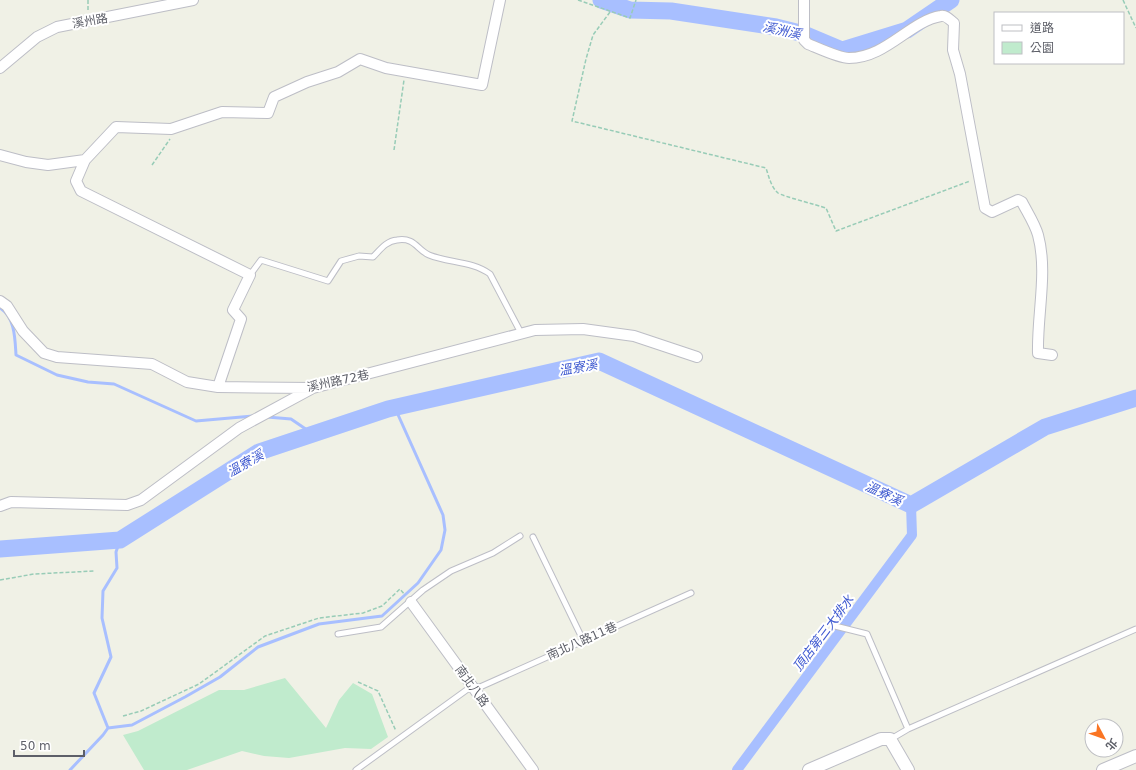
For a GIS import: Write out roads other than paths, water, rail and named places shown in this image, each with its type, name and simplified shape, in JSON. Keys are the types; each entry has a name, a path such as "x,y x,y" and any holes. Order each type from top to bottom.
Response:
{"street":[{"name":"溪州路","path":"0,68 37,36 57,27 188,0"},
{"path":"218,387 241,319 233,310 250,275 81,191 76,181 84,160 116,127 171,129 222,112 268,113 274,97 308,82 338,72 360,58 386,68 482,85 500,0"},
{"path":"804,0 804,40 808,44 848,58 867,55 888,46 925,22 942,16 948,17 954,23 953,50 960,74 985,208 992,212 1018,200 1022,202 1038,234 1043,264 1038,326 1038,353 1052,355"},
{"path":"0,155 26,162 48,165 84,160"},
{"name":"溪州路72巷","path":"0,301 7,306 23,331 44,353 57,357 152,364 187,382 218,387 313,388 535,330 582,329 634,336 697,357"},
{"path":"0,506 11,502 127,505 141,500 239,428 313,388"},
{"name":"南北八路","path":"411,602 533,770"},
{"path":"808,770 881,739 890,739 908,770"},
{"path":"1103,770 1136,756"}],"lane":[{"path":"250,275 261,260 328,281 342,260 358,256 373,257 387,243 398,239 414,242 428,255 482,268 490,274 521,333"},
{"path":"338,634 381,627 423,590 451,571 493,553 520,536"},
{"path":"533,538 582,640"},
{"name":"南北八路11巷","path":"472,686 480,687 582,640 691,593"},
{"path":"836,626 867,634 908,729"},
{"path":"890,739 908,729 1136,629"},
{"path":"356,770 472,686"}],"waterway":[{"name":"溪洲溪","path":"601,0 630,10 671,11 776,27 804,34 842,50 907,30 951,0"},
{"path":"0,308 9,317 13,329 16,355 57,375 88,382 114,384 196,421 253,416"},
{"name":"溫寮溪","path":"0,549 120,540 259,452 388,409 599,361 911,505 1045,427 1136,398"},
{"path":"108,728 132,725 185,697 220,677 258,647 319,624 382,616 418,583 441,550 445,530 443,515 395,408"},
{"path":"267,417 291,419 313,434"},
{"name":"頂店第三大排水","path":"737,770 912,535 911,505"},
{"path":"70,770 108,728 94,693 111,657 102,618 103,591 117,568 116,552 120,540"}]}
